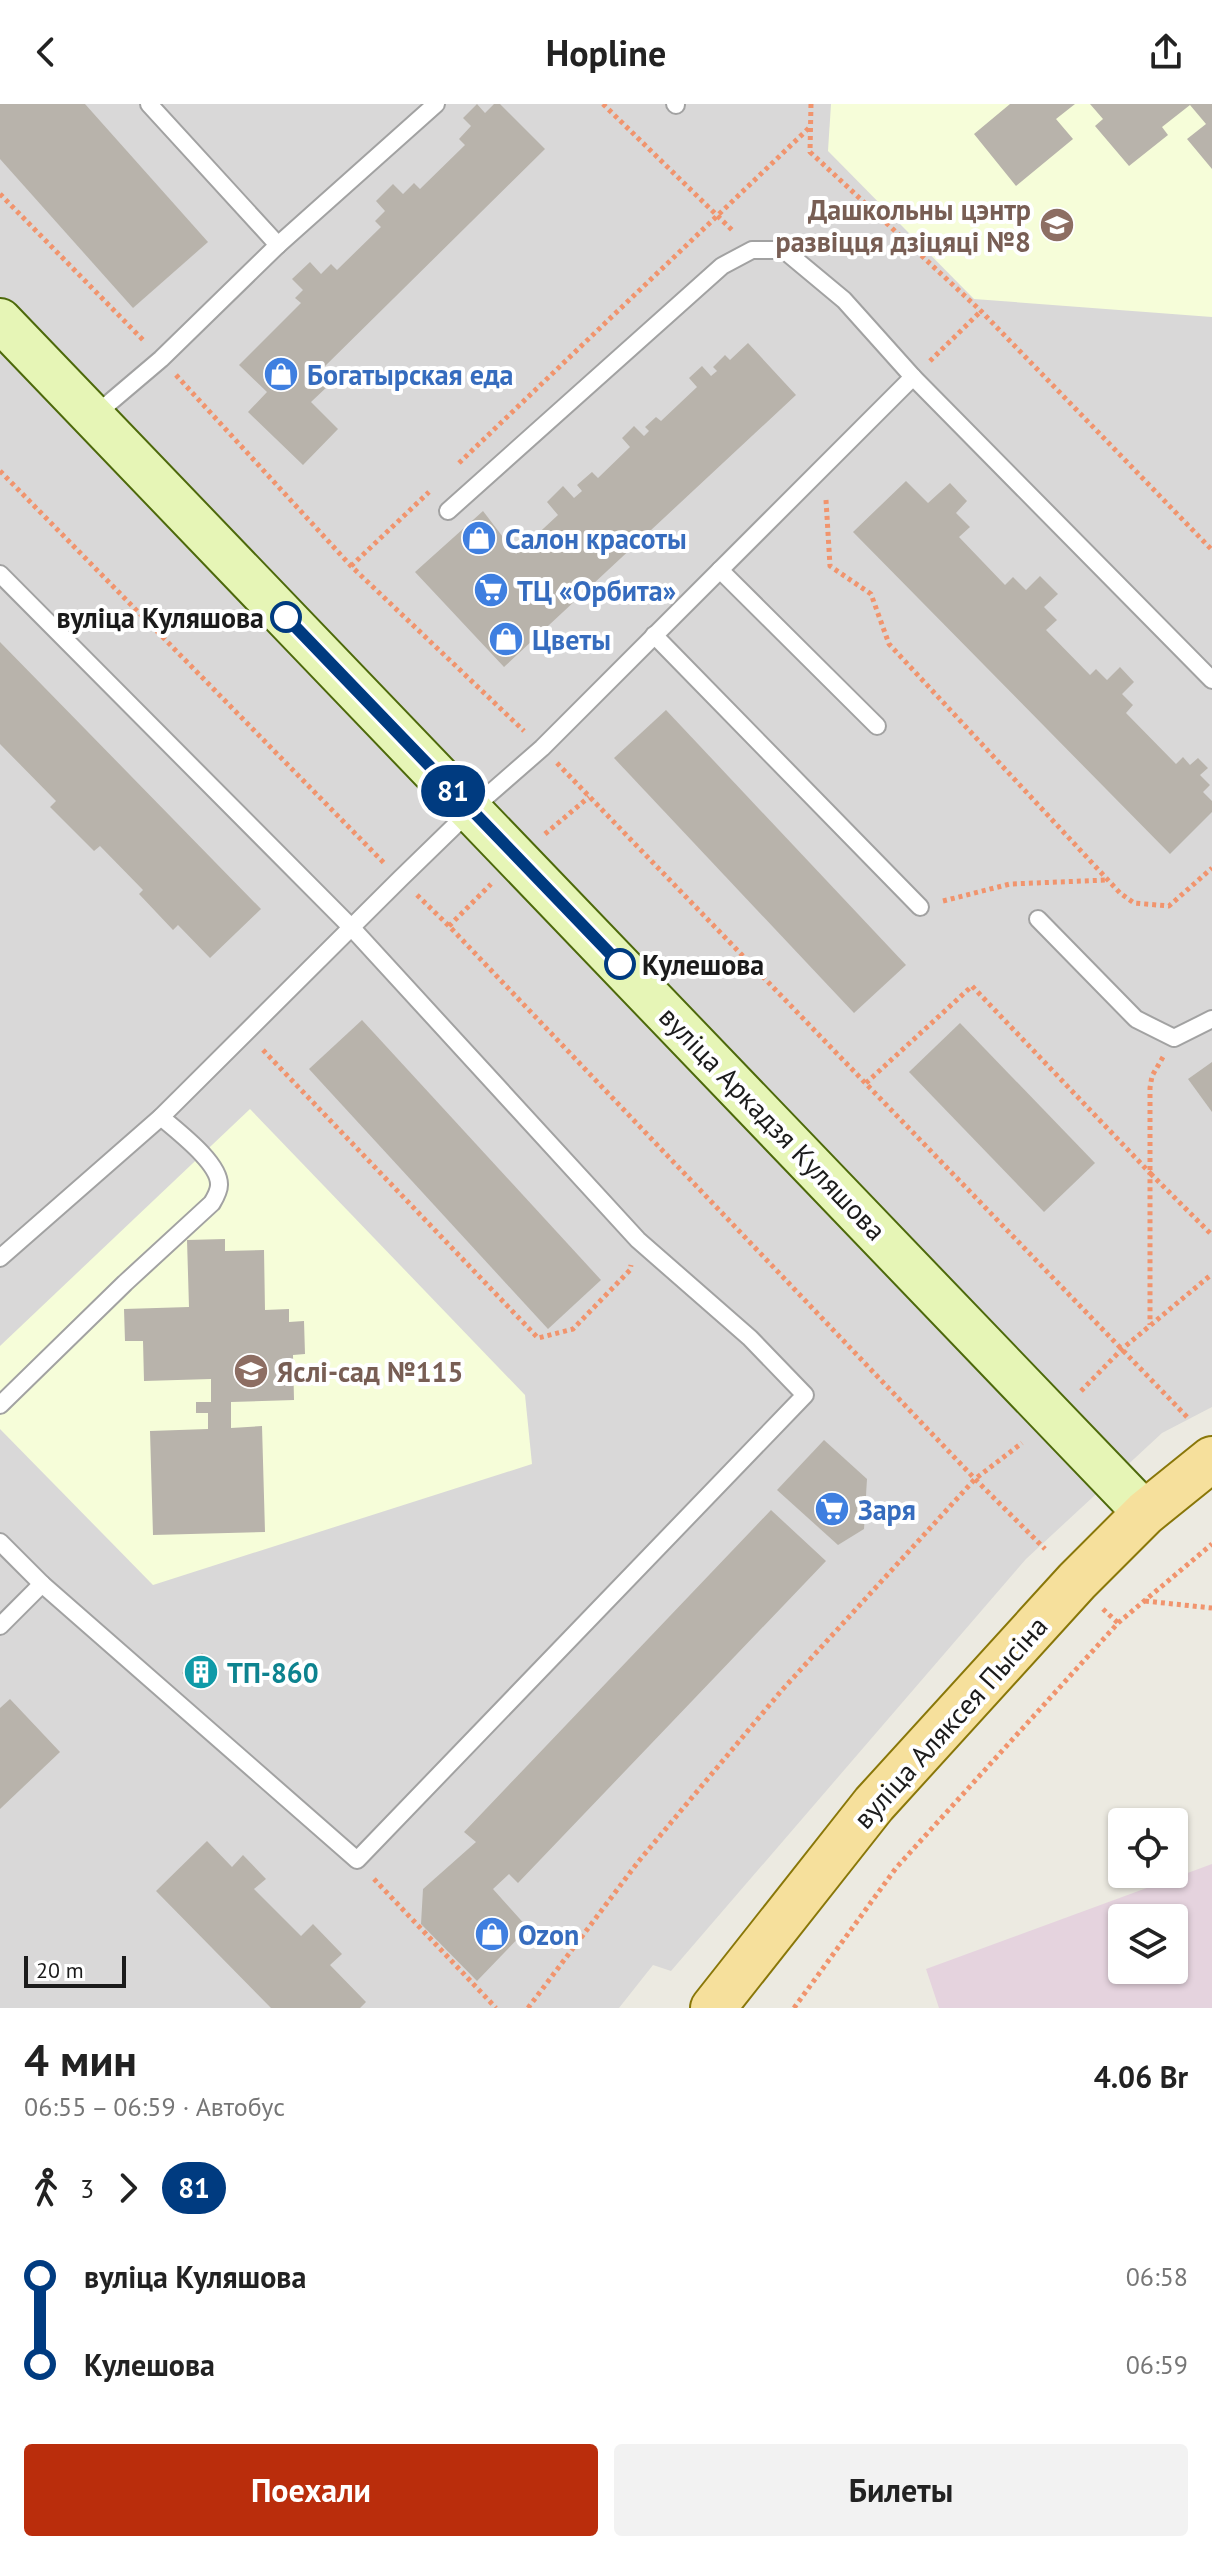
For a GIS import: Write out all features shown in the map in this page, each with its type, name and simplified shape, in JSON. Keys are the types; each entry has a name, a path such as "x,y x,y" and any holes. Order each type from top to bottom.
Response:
{"main road":[{"name":"вуліца Аркадзя Куляшова","path":"0,320 1145,1513"},
{"name":"вуліца Аляксея Пысіна","path":"713,2008 874,1804 1077,1581 1145,1513 1212,1459"}],"lane":[{"path":"149,104 278,245"},
{"path":"94,416 161,359 278,245 436,104"},
{"path":"448,511 722,266 752,250 784,250 844,300 913,377 1212,680"},
{"path":"0,1258 161,1117 471,810 542,748 913,377"},
{"path":"720,570 877,726"},
{"path":"0,574 351,927 638,1240 750,1338 805,1395 357,1860 42,1584 0,1542"},
{"path":"654,635 920,907"},
{"path":"1038,919 1136,1019 1174,1038 1212,1019"},
{"path":"0,1405 212,1203 220,1186 216,1171 161,1117"},
{"path":"0,1626 42,1584"}],"path":[{"path":"603,104 752,250"},
{"path":"811,104 810,152 981,311 1212,550"},
{"path":"454,468 811,126"},
{"path":"0,194 161,359 351,566 542,748 1189,1419"},
{"path":"913,377 981,311"},
{"path":"825,465 830,566 871,594 889,644 1120,893 1134,903 1169,906 1212,868"},
{"path":"0,471 460,937 1045,1549"},
{"path":"351,566 431,490"},
{"path":"920,907 1010,884 1108,880"},
{"path":"866,1083 972,986 1212,1235"},
{"path":"246,1032 538,1338 573,1329 630,1270 638,1240"},
{"path":"1150,1325 1150,1088 1152,1076 1174,1038"},
{"path":"1081,1391 1122,1349 1212,1274"},
{"path":"528,2008 638,1862 782,1690 975,1479 1022,1443"},
{"path":"794,2008 896,1868 1118,1623 1212,1544"},
{"path":"1144,1601 1212,1608"},
{"path":"1102,1609 1118,1623"},
{"path":"357,1860 496,2008"}],"shaded area":[{"path":"0,104 1212,104 1212,1407 1162,1433 1026,1559 671,1971 653,1965 619,2008 0,2008"},
{"name":"Дашкольны цэнтр развіцця дзіцяці №8","path":"831,104 1212,104 1212,317 974,299 828,151"},
{"name":"Яслі-сад №115","path":"250,1109 525,1395 532,1464 153,1585 0,1429 0,1346"},
{"path":"1212,1864 1212,2008 939,2008 926,1969 1147,1888 1188,1888 1188,1873"}],"building":[{"path":"0,104 85,104 208,242 133,308 0,159"},
{"path":"477,104 485,113 494,104 500,104 545,149 317,374 329,385 311,402 338,429 303,465 248,412 267,392 239,365 301,303 295,298 303,290 292,279 310,262 321,274 331,264 337,270 381,227 375,221 385,211 376,201 393,184 403,194 414,183 420,189 465,145 459,139 471,126 463,118"},
{"path":"1010,104 1075,104 1056,119 1073,139 1016,186 974,134"},
{"path":"1090,104 1212,104 1212,169 1187,139 1206,124 1190,105 1162,127 1168,135 1129,166 1095,126 1103,119"},
{"path":"748,343 796,395 504,667 415,572 483,511 516,554 558,515 547,502 563,486 574,498 582,491 577,485 592,472 598,478 630,447 622,438 634,426 644,436 649,431 645,427 656,417 661,421 697,387 689,378 702,366 711,376 717,371 713,367 725,355 730,360"},
{"path":"906,481 928,503 950,483 967,501 956,513 970,527 959,537 1005,585 1013,577 1026,590 1040,576 1058,594 1044,607 1057,620 1046,630 1090,675 1096,669 1107,680 1120,667 1134,682 1122,694 1133,705 1126,713 1176,764 1183,757 1190,765 1198,758 1208,768 1200,775 1210,785 1203,792 1212,801 1212,812 1170,854 853,532"},
{"path":"0,642 261,909 210,958 178,925 173,930 139,894 143,890 100,846 94,851 50,807 56,801 0,744"},
{"path":"666,710 906,965 854,1013 614,758"},
{"path":"362,1020 601,1280 548,1329 309,1069"},
{"path":"960,1023 1095,1163 1044,1212 909,1072"},
{"path":"1212,1062 1212,1112 1188,1079"},
{"path":"225,1239 225,1251 264,1250 265,1310 289,1309 289,1322 304,1321 305,1354 293,1355 294,1400 231,1402 231,1428 262,1426 265,1532 153,1535 150,1431 208,1429 208,1413 196,1413 196,1402 211,1402 211,1379 144,1381 143,1341 125,1341 124,1309 189,1307 187,1240"},
{"name":"Заря","path":"824,1440 867,1479 864,1529 838,1545 777,1490"},
{"path":"771,1510 826,1561 518,1883 509,1874 493,1889 528,1928 477,1981 421,1924 423,1889 476,1842 464,1832"},
{"name":"ТП-860","path":"202,1653 219,1670 199,1690 182,1673"},
{"path":"10,1699 60,1752 0,1809 0,1708"},
{"path":"207,1841 232,1867 243,1855 266,1879 254,1889 301,1936 313,1924 342,1954 330,1965 366,2002 360,2008 271,2008 156,1891"}],"bus line":[{"name":"81","path":"286,617 620,964"}],"place":[{"name":"Дашкольны цэнтр развіцця дзіцяці №8","path":"1057,225"},
{"name":"Богатырская еда","path":"281,374"},
{"name":"Салон красоты","path":"479,538"},
{"name":"ТЦ «Орбита»","path":"491,590"},
{"name":"вуліца Куляшова","path":"286,617"},
{"name":"Цветы","path":"506,639"},
{"name":"Кулешова","path":"620,964"},
{"name":"Яслі-сад №115","path":"251,1371"},
{"name":"Заря","path":"832,1509"},
{"name":"ТП-860","path":"201,1672"},
{"name":"Ozon","path":"492,1934"}]}
